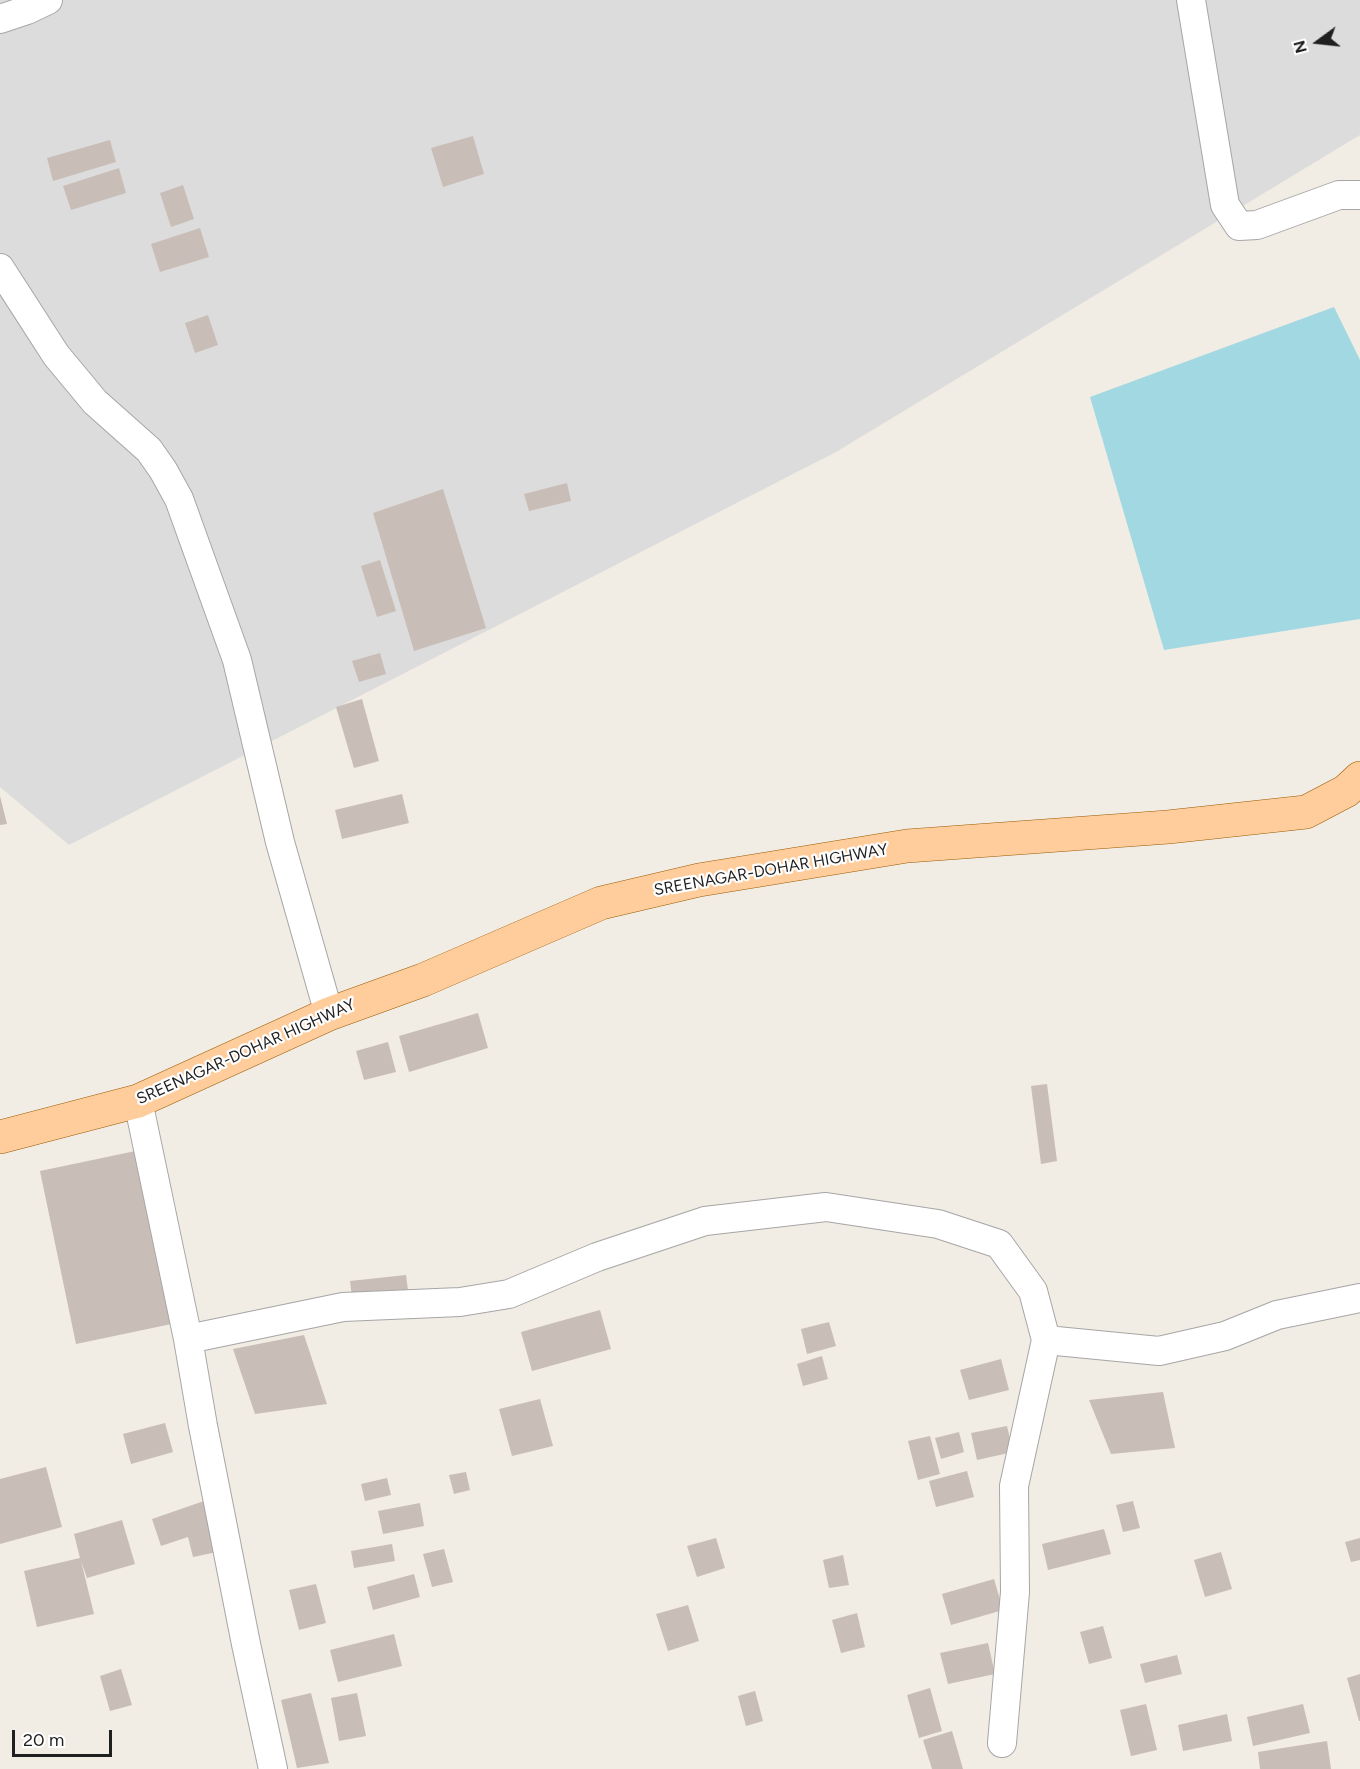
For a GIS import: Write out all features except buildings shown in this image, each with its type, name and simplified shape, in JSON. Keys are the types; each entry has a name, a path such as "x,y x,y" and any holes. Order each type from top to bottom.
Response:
{"main road":[{"name":"SREENAGAR-DOHAR HIGHWAY","path":"0,1137 138,1101 329,1014 423,981 602,903 699,880 907,846 1168,827 1306,812 1346,791 1360,778"}],"street":[{"path":"0,20 48,0"},
{"path":"1191,0 1225,205 1239,226 1257,225 1339,195 1360,195"},
{"path":"0,268 56,355 95,402 149,450 163,470 178,499 237,660 280,842 329,1014"},
{"path":"138,1101 188,1339 246,1644 273,1769"},
{"path":"188,1339 343,1307 460,1302 509,1293 597,1257 705,1221 826,1207 938,1224 999,1244 1033,1291 1046,1340 1014,1486 1015,1592 1002,1743"},
{"path":"1046,1340 1159,1351 1225,1336 1277,1315 1360,1298"}],"shaded area":[{"path":"0,0 1360,0 1360,135 836,452 69,845 0,787"}],"water":[{"path":"1334,307 1360,360 1360,619 1164,650 1090,397"}]}
